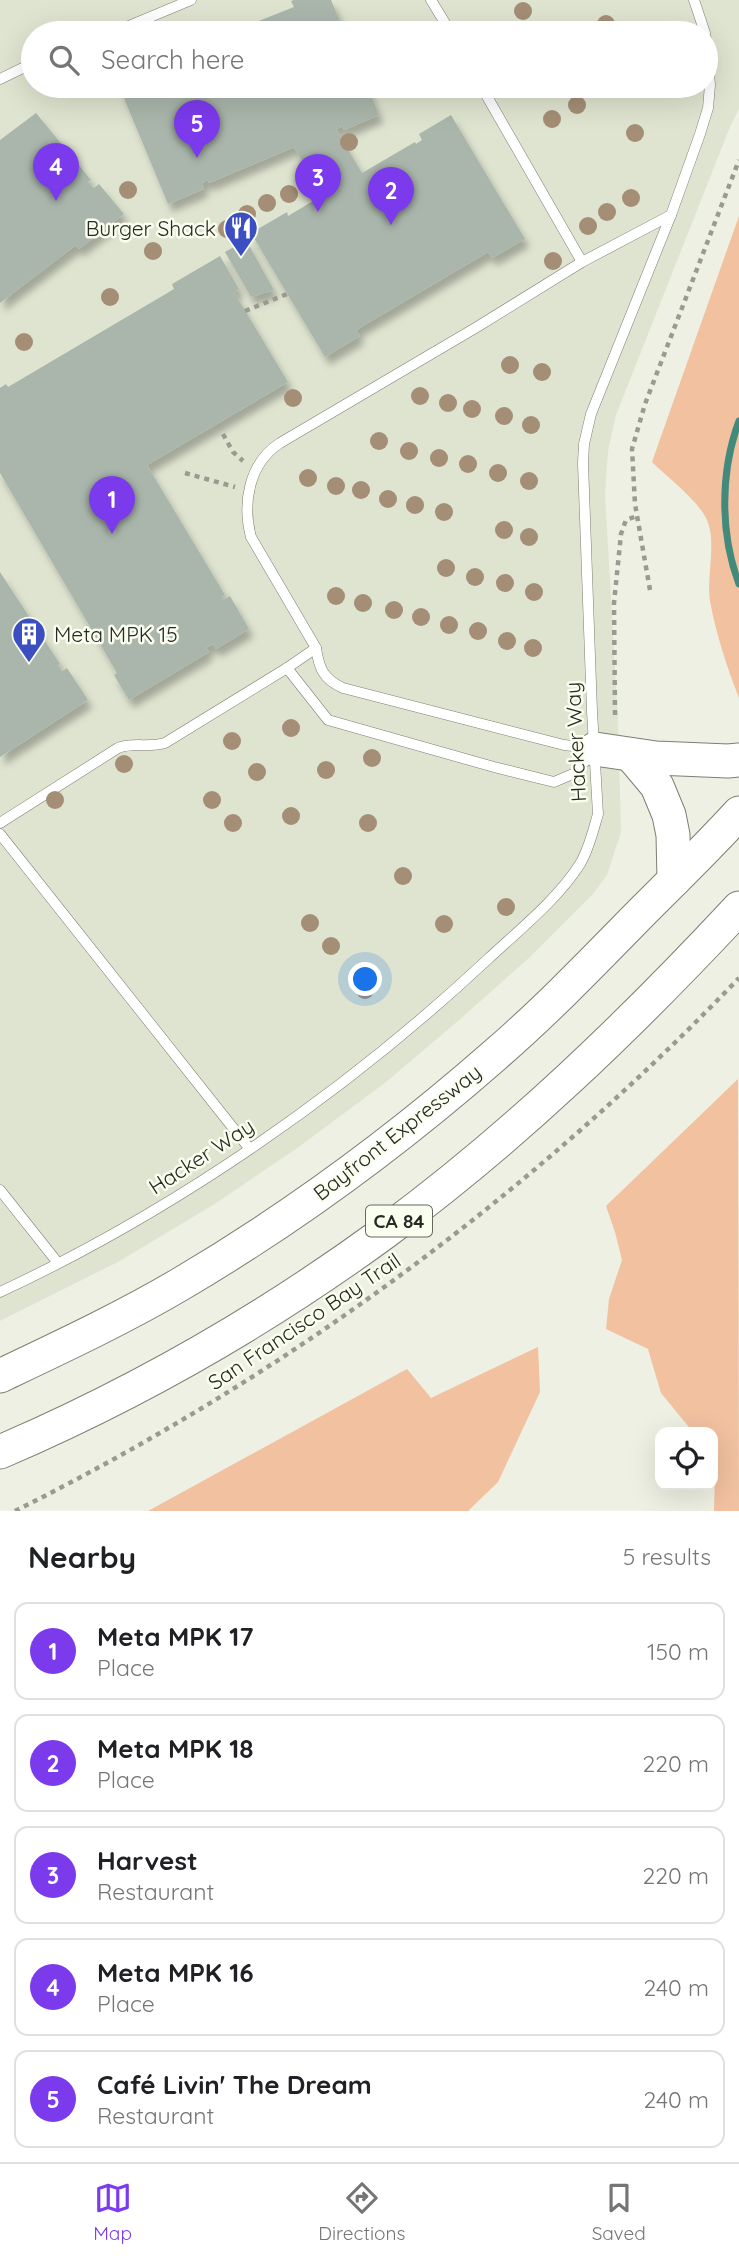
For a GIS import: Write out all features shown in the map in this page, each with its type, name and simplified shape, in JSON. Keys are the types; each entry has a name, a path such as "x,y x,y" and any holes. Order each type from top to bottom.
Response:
{"highway":[{"path":"595,749 656,758 739,760"},
{"path":"632,755 657,786 668,815 673,835 674,880"},
{"name":"Bayfront Expressway","path":"0,1376 98,1330 179,1284 265,1231 340,1179 427,1113 497,1054 571,985 739,813"},
{"name":"CA 84","path":"0,1452 126,1392 216,1343 304,1288 385,1232 466,1169 551,1095 618,1033 739,908"}],"lane":[{"path":"141,21 191,0"},
{"path":"431,0 444,21"},
{"name":"Hacker Way","path":"694,0 700,21"},
{"path":"0,79 21,69"},
{"path":"488,98 582,262"},
{"name":"Hacker Way","path":"0,1292 161,1206 296,1116 382,1051 473,972 562,887 587,852 598,814 584,519 584,444 591,414 671,215 708,108 709,98"},
{"path":"595,749 564,745 343,688 325,678 319,668 316,648 251,537 248,526 250,491 254,471 260,460 280,443 582,262 671,215"},
{"path":"0,823 118,748 125,745 156,746 165,743 316,648"},
{"path":"287,668 328,720 494,767 554,782 575,773 595,749"},
{"path":"0,834 249,1148"},
{"path":"0,1191 58,1263"}],"path":[{"path":"650,590 632,473 632,449 636,429 739,160"},
{"path":"245,311 287,294"},
{"path":"223,434 233,452 254,471"},
{"path":"185,473 250,491"},
{"path":"615,715 614,603 621,534 626,520 637,516"},
{"name":"San Francisco Bay Trail","path":"15,1511 198,1411 342,1317 421,1260 565,1144 690,1029 739,978"}],"shaded area":[{"path":"0,0 739,0 739,109 616,415 608,451 605,494 618,721 621,832 607,875 593,894 530,957 386,1082 296,1149 213,1205 118,1262 0,1321"},
{"path":"739,216 739,698 722,650 710,601 711,539 707,520 690,497 652,462"},
{"path":"738,1079 739,1511 714,1511 715,1490 718,1490 718,1427 689,1427 661,1393 648,1349 606,1329 609,1299 622,1260 606,1206"},
{"path":"538,1347 540,1392 498,1482 468,1511 148,1511 407,1369 431,1398"}],"building":[{"path":"331,0 340,21 258,21 294,7 291,1"},
{"path":"124,98 372,98 379,115 344,130 343,126 336,129 362,173 415,142 416,144 422,140 419,134 451,115 525,239 492,258 488,252 356,330 360,336 325,357 251,233 287,212 288,216 323,195 294,147 209,183 208,180 202,183 204,189 168,204"},
{"path":"36,113 91,180 88,182 94,188 99,184 124,214 79,249 76,245 0,303 0,140"},
{"path":"246,240 274,290 251,297 225,252"},
{"path":"220,256 239,289 234,292 288,382 147,465 225,595 223,600 230,596 249,629 216,649 213,644 206,648 209,652 129,700 114,675 117,673 0,473 0,388 6,384 8,387 174,289 172,284"},
{"name":"Meta MPK 15","path":"0,572 62,671 67,668 88,700 0,757"}],"waterway":[{"path":"739,421 728,461 725,503 728,545 739,584"}],"place":[{"name":"Café Livin' The Dream","path":"197,158"},
{"name":"Meta MPK 16","path":"56,201"},
{"name":"Harvest","path":"318,212"},
{"name":"Meta MPK 18","path":"391,225"},
{"name":"Burger Shack","path":"241,258"},
{"name":"Meta MPK 17","path":"112,534"},
{"name":"Meta MPK 15","path":"29,664"}]}
